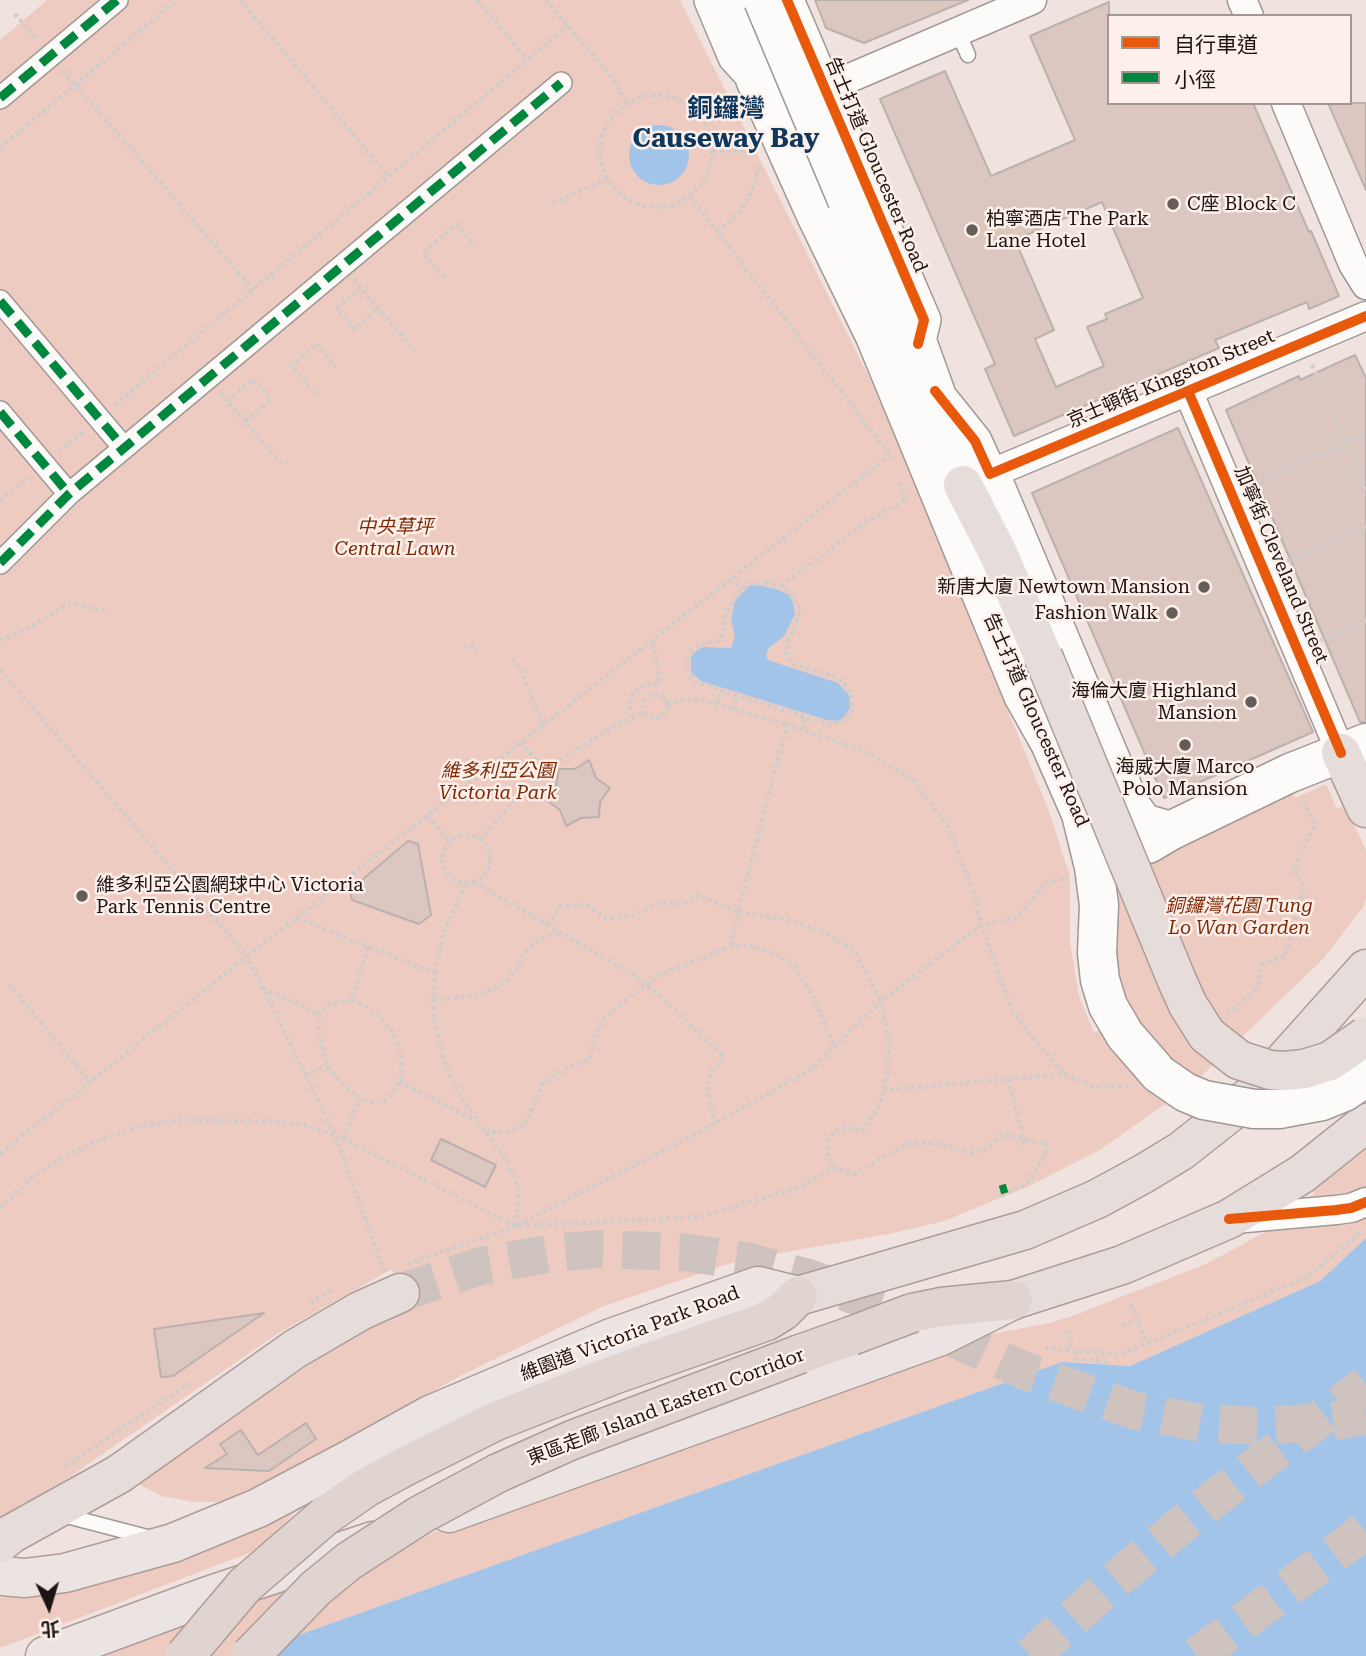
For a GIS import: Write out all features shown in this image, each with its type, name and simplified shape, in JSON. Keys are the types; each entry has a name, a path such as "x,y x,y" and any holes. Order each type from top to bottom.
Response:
{"highway":[{"path":"977,479 1004,568 1178,983 1207,1035 1239,1060 1270,1070 1284,1071 1304,1069 1330,1061 1366,1036"},
{"path":"1354,748 1366,808"},
{"path":"185,1656 255,1576 325,1516 367,1488 453,1441 616,1374 766,1321 783,1311 798,1296 1025,1230 1097,1199 1143,1174 1192,1142 1257,1091 1366,969"},
{"path":"1013,1300 1122,1265 1229,1219 1301,1174 1366,1124"},
{"path":"0,1543 11,1534 119,1474 295,1349 360,1311 392,1282"},
{"name":"東區走廊 Island Eastern Corridor","path":"250,1656 285,1618 348,1561 420,1515 534,1456 625,1419 912,1313 941,1307 1013,1300"}],"main road":[{"path":"736,0 757,73"},
{"name":"告士打道 Gloucester Road","path":"762,0 847,200 935,391 946,452 977,479 1129,803 1143,823 1170,831"},
{"name":"告士打道 Gloucester Road","path":"757,73 816,215 875,336 1023,695 1051,743 1081,814 1094,867 1099,905 1097,953 1100,980 1108,1006 1125,1035 1146,1060 1171,1083 1204,1100 1228,1106 1254,1109 1300,1106 1322,1101 1366,1077"},
{"path":"1099,905 1118,871 1131,857 1170,831 1290,774 1354,748"},
{"name":"維園道 Victoria Park Road","path":"0,1576 25,1578 65,1573 173,1542 258,1508 430,1415 611,1338 758,1286 798,1296"},
{"path":"45,1656 141,1619 405,1529 928,1340 1013,1300"}],"street":[{"path":"0,98 117,0"},
{"name":"告士打道 Gloucester Road","path":"711,0 735,57 757,73"},
{"name":"告士打道 Gloucester Road","path":"787,0 924,320 910,337"},
{"path":"757,73 824,89 963,44 1032,0"},
{"path":"0,563 69,494 561,83"},
{"path":"1287,105 1353,264 1366,285"},
{"path":"0,301 124,448"},
{"name":"京士頓街 Kingston Street","path":"977,479 1366,316"},
{"name":"加寧街 Cleveland Street","path":"1188,391 1354,748"},
{"path":"0,412 69,494"},
{"path":"1229,1219 1336,1210 1366,1202"}],"lane":[{"path":"52,1513 173,1542"}],"path":[{"path":"0,148 177,0"},
{"path":"240,0 388,176"},
{"path":"477,0 527,60"},
{"path":"546,0 614,80 626,103"},
{"path":"15,14 253,289"},
{"path":"0,501 568,26"},
{"path":"659,94 676,97 691,106 703,118 713,151 710,168 702,184 690,197 676,204 644,206 629,200 607,179 601,162 600,145 604,129 613,114 626,103 642,96 659,94"},
{"path":"713,151 760,151 755,182 749,197 741,210 718,233"},
{"path":"553,203 607,179"},
{"path":"690,197 890,455 894,466"},
{"path":"445,278 423,253 457,224 476,246"},
{"path":"342,266 414,350"},
{"path":"361,288 337,308 355,329 379,309"},
{"path":"314,393 291,365 317,344 336,368"},
{"path":"1311,361 1366,490"},
{"path":"208,379 281,464"},
{"path":"227,401 254,379 271,400 245,422"},
{"path":"1247,487 1366,434"},
{"path":"0,1154 247,956 890,455"},
{"path":"898,477 906,499"},
{"path":"781,586 864,524 916,492"},
{"path":"1280,564 1366,526"},
{"path":"732,577 742,589"},
{"path":"756,582 766,582 781,586 796,598 799,616 789,639 786,656 794,664 844,682 853,700 851,714 835,724 692,679 687,662 695,648 722,637 729,606 742,589 756,582"},
{"path":"0,640 71,603 109,612"},
{"path":"1313,643 1366,620"},
{"path":"632,717 629,704 634,692 645,685 660,682 653,639"},
{"path":"471,645 477,652"},
{"path":"512,659 522,672 543,725"},
{"path":"0,670 247,956 335,1135 392,1282"},
{"path":"717,704 720,690"},
{"path":"660,695 667,704 666,711 661,716 653,717 646,713 643,706 649,696 660,695"},
{"path":"734,709 737,695"},
{"path":"667,704 685,699 717,704 787,724 862,750 914,779 947,825 974,893 981,925 1011,1008 1034,1040 1065,1074 1095,1087 1135,1085"},
{"path":"480,839 517,796 544,771 588,741 632,717 646,713"},
{"path":"802,730 805,716"},
{"path":"731,946 787,724"},
{"path":"521,742 544,771"},
{"path":"1223,1018 1257,988 1262,964 1285,956 1304,889 1294,868 1315,824 1299,793"},
{"path":"427,816 451,841"},
{"path":"465,835 480,839 489,850 490,865 482,878 474,882 458,882 445,871 443,855 451,841 465,835"},
{"path":"516,1226 715,1124 810,1070 881,1001 981,925 1017,918 1046,883 1070,877"},
{"path":"474,882 646,985 724,1057 712,1069 707,1086 715,1124"},
{"path":"466,883 443,934 435,973 435,1024 446,1066 456,1087 508,1163 519,1191 516,1226"},
{"path":"548,925 559,907 586,904 606,918 633,916 657,903 683,904 697,895 738,912 784,919 820,930 854,950 881,1001 889,1041 888,1070 880,1105 862,1132 848,1127 835,1131 828,1141 828,1155 833,1168"},
{"path":"296,918 435,973"},
{"path":"433,1000 476,995 499,988 518,968 525,952 539,939 560,932"},
{"path":"352,1000 368,946"},
{"path":"485,1132 508,1132 525,1125 542,1084 563,1070 590,1059 593,1041 602,1020 646,985 660,975 731,946 746,946 776,954 795,967 812,994 834,1046"},
{"path":"9,984 90,1082"},
{"path":"263,988 319,1014"},
{"path":"352,1000 368,1007 393,1032 400,1050 400,1082 392,1095 384,1101 369,1102 359,1098 336,1078 327,1065 319,1034 319,1014 329,1004 352,1000"},
{"path":"306,1075 327,1065"},
{"path":"883,1090 1065,1074"},
{"path":"1008,1079 1024,1140 1021,1148"},
{"path":"400,1082 477,1121"},
{"path":"345,1139 359,1098"},
{"path":"0,1208 34,1176 65,1156 136,1126 177,1120 267,1121 304,1125 345,1139 516,1226"},
{"path":"798,1188 833,1168 855,1174 902,1146 914,1143 936,1143 972,1153 984,1150 1002,1134 1047,1144 1045,1156 1027,1184 1002,1195 1000,1190"},
{"path":"1045,1348 1119,1354 1307,1277 1363,1230"},
{"path":"1131,1304 1147,1343"},
{"path":"1122,1325 1137,1321"},
{"path":"1066,1331 1072,1341 1070,1346"},
{"path":"1076,1351 1076,1359 1109,1362 1109,1365"}],"green space":[{"name":"維多利亞公園 Victoria Park","path":"47,0 680,0 877,393 1049,811 1070,877 1070,942 1079,996 1094,1033 1127,1014 1117,992 1115,905 1119,894 1134,874 1153,859 1292,793 1295,798 1326,784 1337,809 1345,806 1366,850 1364,906 1323,959 1192,1085 1100,1150 1027,1187 944,1221 889,1234 740,1260 604,1306 462,1375 293,1469 223,1502 194,1502 162,1496 138,1484 355,1333 410,1310 392,1269 277,1334 7,1520 0,1522 0,40"},
{"path":"1366,1150 1366,1189 1352,1196 1313,1198 1314,1190"},
{"path":"1366,1217 1366,1238 1320,1281 1130,1366 1062,1362 240,1656 97,1656 975,1337 1050,1323 1072,1316 1206,1264 1271,1229"},
{"path":"308,1498 262,1548 0,1648 0,1598 56,1591"}],"water":[{"path":"653,125 665,125 681,133 687,143 687,167 681,177 665,185 653,185 637,177 629,161 629,149 637,133"},
{"path":"759,585 789,595 795,614 785,635 769,648 766,655 768,660 838,683 848,694 850,708 838,721 827,720 701,681 691,672 691,657 696,651 704,647 731,648 735,637 731,619 735,601 749,586"},
{"path":"1366,1238 1366,1656 240,1656 1062,1362 1130,1366 1320,1281"}],"building":[{"path":"815,0 968,0 864,43 826,28"},
{"path":"1109,2 1107,105 1254,105 1339,296 1309,309 1307,302 1215,340 1219,348 1014,436 985,369 995,364 880,99 945,71 991,176 1075,140 1030,36","holes":["1102,202 1143,298 1105,314 1107,319 1087,327 1104,366 1056,387 1035,339 1054,330 1015,240"]},
{"path":"1366,103 1366,190 1329,105"},
{"path":"1355,355 1366,378 1366,722 1360,722 1226,410 1299,376 1300,380"},
{"path":"1178,428 1313,732 1164,798 1032,493"},
{"path":"589,760 596,778 610,788 600,802 599,817 581,818 566,826 560,810 546,800 556,786 559,769 575,769"},
{"path":"408,841 418,844 431,915 419,924 352,900 350,890"},
{"path":"441,1139 496,1165 485,1187 431,1160"},
{"path":"264,1313 173,1376 161,1377 154,1329"},
{"path":"306,1423 316,1439 269,1471 205,1468 227,1454 220,1444 241,1430 258,1455"}],"tunnel":[{"path":"400,1293 480,1266 553,1253 599,1249 683,1252 750,1262 812,1279 887,1308 1025,1371 1133,1410 1201,1423 1259,1426 1326,1422 1366,1416"},
{"path":"1031,1656 1186,1521 1366,1385"},
{"path":"1197,1656 1366,1530"}],"marked path":[{"path":"0,98 117,0"},
{"path":"0,563 69,494 561,83"},
{"path":"0,301 124,448"},
{"path":"0,412 69,494"},
{"path":"1000,1190 1007,1188"}],"cycle path":[{"path":"787,0 924,320 918,344"},
{"path":"935,391 975,441 990,474 1366,316"},
{"path":"1188,391 1341,753"},
{"path":"1229,1219 1336,1210 1366,1202"}],"place":[{"name":"C座 Block C","path":"1173,204"},
{"name":"柏寧酒店 The Park Lane Hotel","path":"972,230"},
{"name":"新唐大廈 Newtown Mansion","path":"1204,587"},
{"name":"Fashion Walk","path":"1172,613"},
{"name":"海倫大廈 Highland Mansion","path":"1251,702"},
{"name":"海威大廈 Marco Polo Mansion","path":"1185,745"},
{"name":"維多利亞公園網球中心 Victoria Park Tennis Centre","path":"82,896"}],"district":[{"name":"銅鑼灣 Causeway Bay","path":"726,124"}],"park label":[{"name":"中央草坪 Central Lawn","path":"395,538"},
{"name":"銅鑼灣花園 Tung Lo Wan Garden","path":"1239,917"}]}
